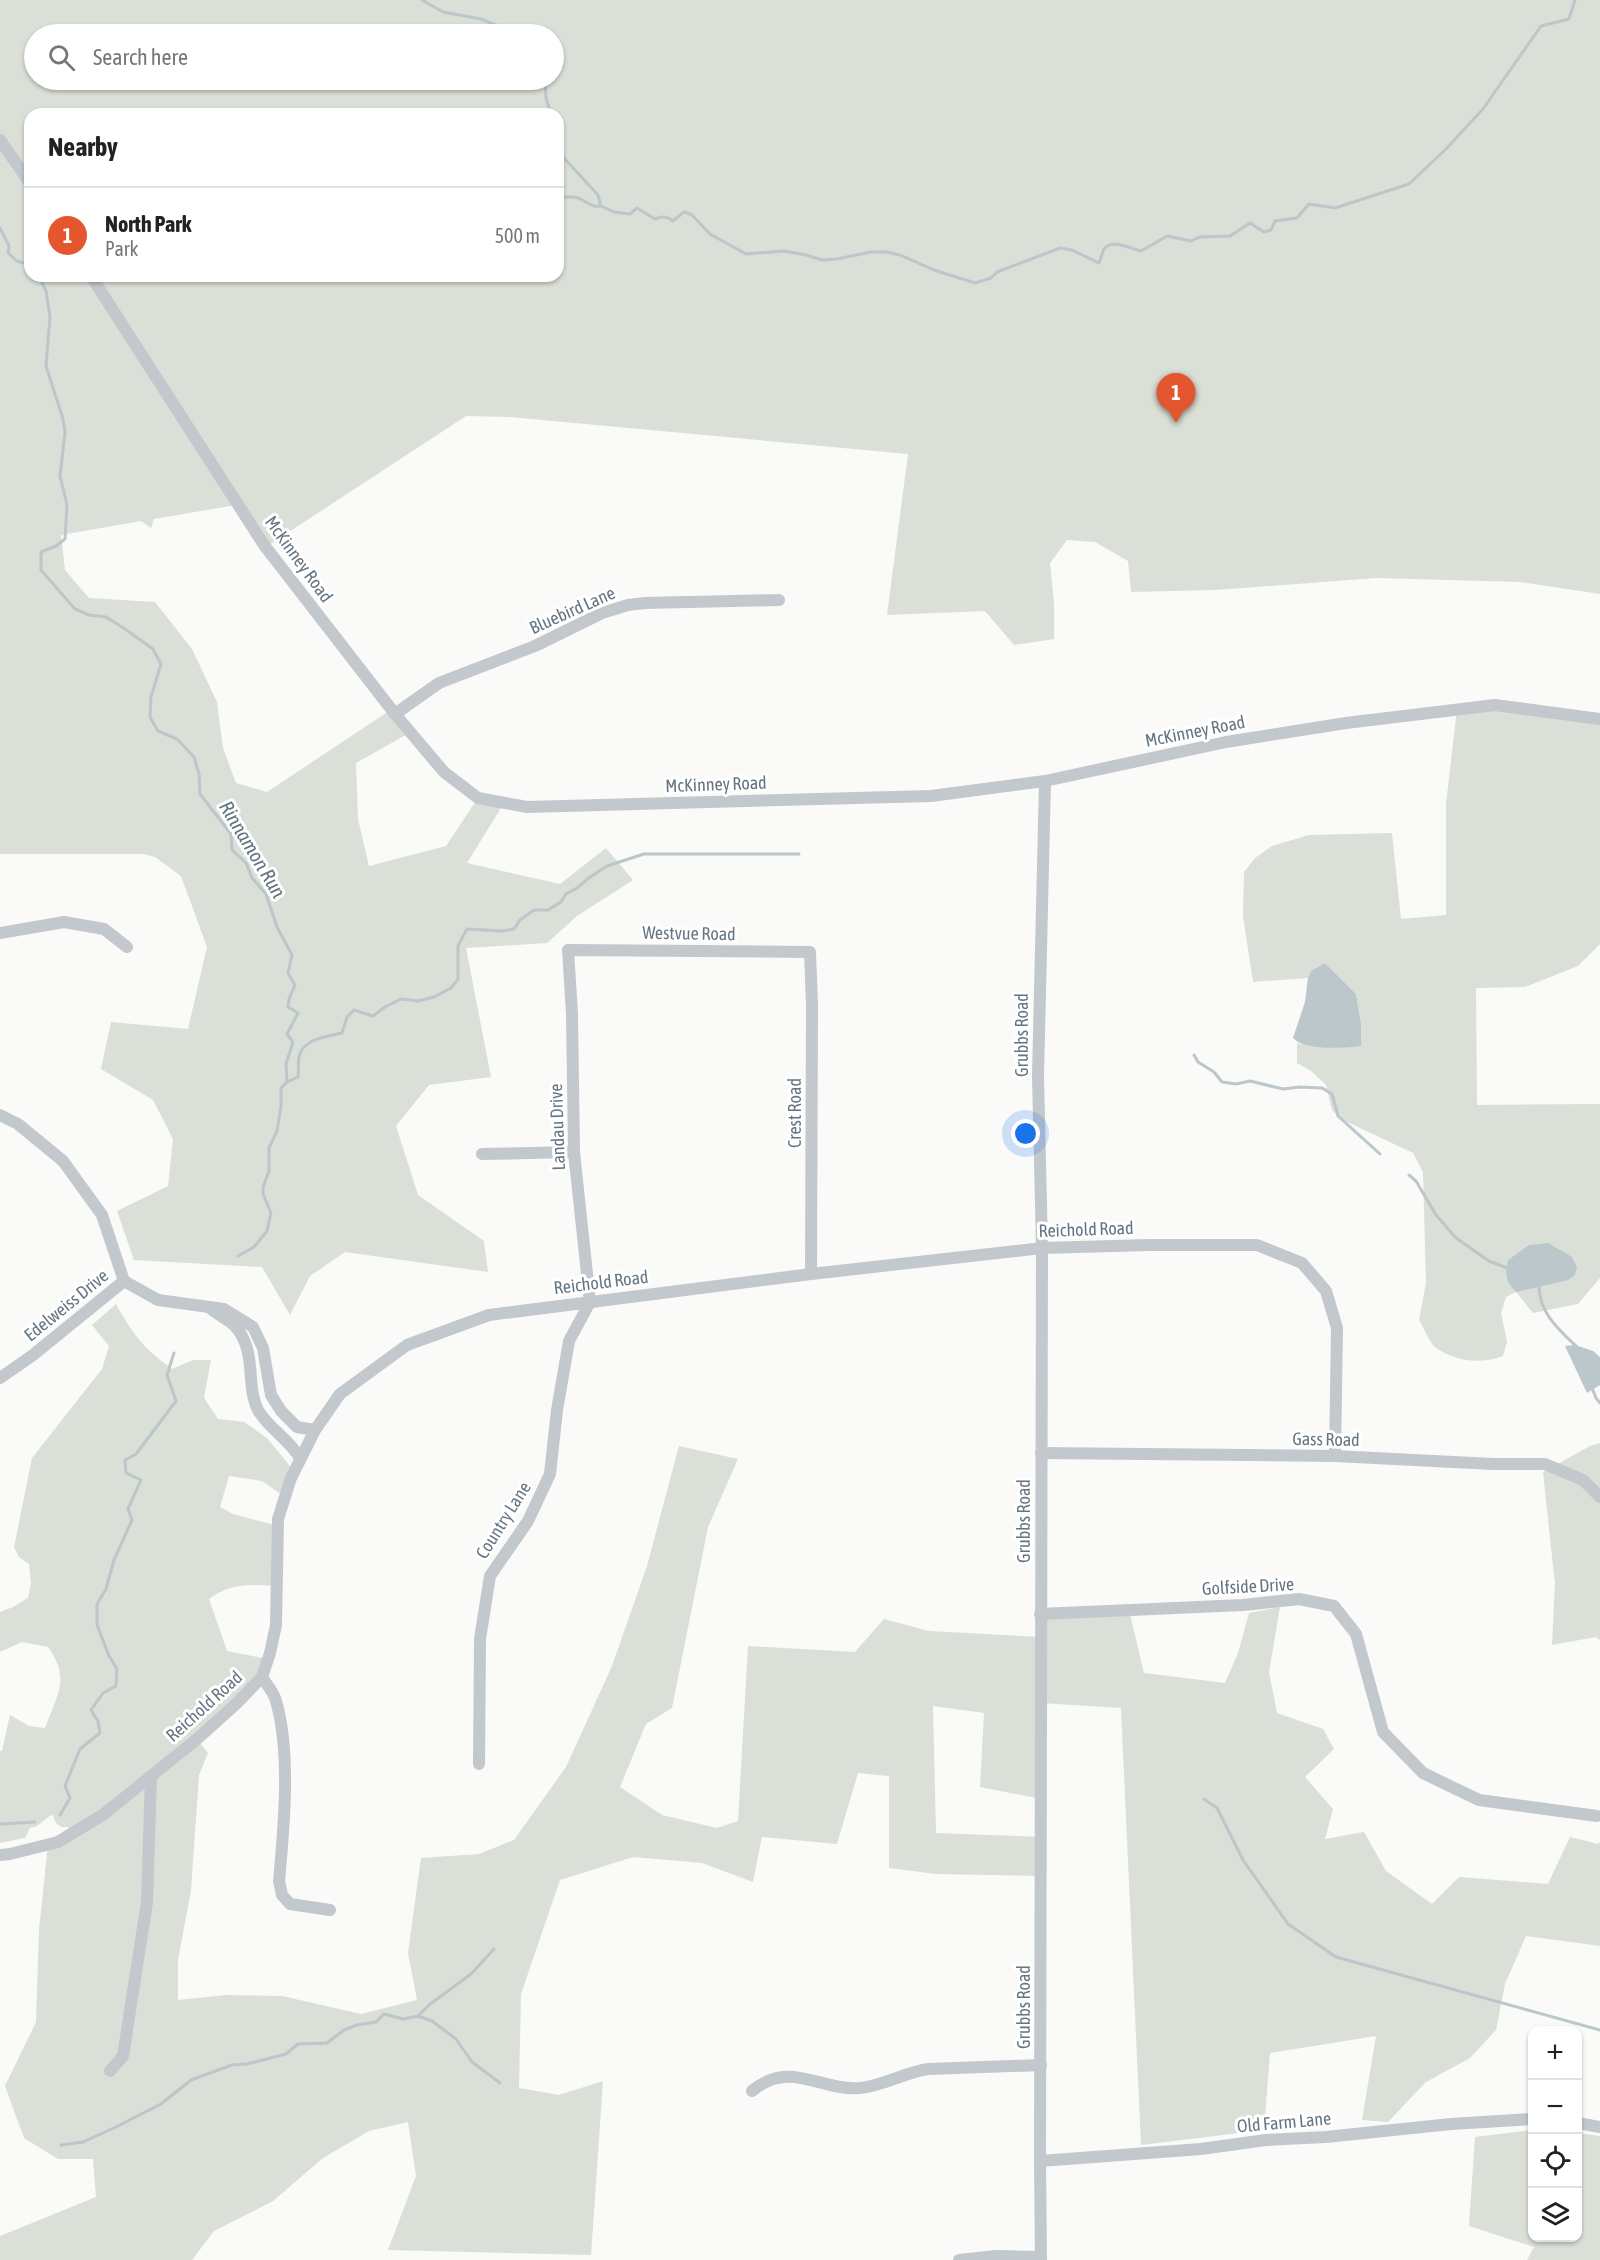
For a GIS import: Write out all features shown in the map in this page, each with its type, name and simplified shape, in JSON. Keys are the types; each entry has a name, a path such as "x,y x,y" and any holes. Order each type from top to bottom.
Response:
{"street":[{"path":"0,140 24,174"},
{"name":"McKinney Road","path":"96,282 264,545 395,714 444,772 478,798 527,807 931,796 1045,781 1226,742 1346,723 1495,705 1600,718"},
{"name":"Bluebird Lane","path":"395,714 439,683 535,646 602,613 628,605 779,600"},
{"name":"Grubbs Road","path":"1041,2259 1042,1248 1038,1065 1045,781"},
{"path":"0,933 64,922 104,929 127,947"},
{"name":"Westvue Road","path":"568,950 810,952"},
{"name":"Landau Drive","path":"568,950 572,1014 574,1152 590,1302"},
{"name":"Crest Road","path":"810,952 812,1005 811,1274"},
{"path":"0,1115 18,1124 63,1161 102,1215 124,1281 158,1300 224,1309 253,1327 263,1348 271,1395 281,1411 297,1427 315,1430"},
{"path":"482,1154 574,1152"},
{"name":"Reichold Road","path":"0,1855 58,1842 104,1814 237,1703 262,1677 276,1625 278,1519 291,1478 315,1430 340,1394 407,1345 489,1316 811,1274 1042,1248 1257,1245 1302,1263 1326,1292 1337,1328 1335,1456"},
{"name":"Edelweiss Drive","path":"0,1378 33,1355 124,1281"},
{"name":"Country Lane","path":"479,1764 480,1639 490,1575 528,1521 550,1474 557,1410 569,1341 590,1302"},
{"path":"209,1307 218,1316 234,1325 244,1340 252,1365 257,1408 269,1426 286,1440 300,1458"},
{"name":"Gass Road","path":"1041,1453 1335,1456 1493,1464 1545,1464 1583,1480 1600,1497"},
{"name":"Golfside Drive","path":"1040,1614 1243,1605 1299,1599 1334,1606 1356,1634 1383,1732 1423,1773 1479,1800 1598,1816"},
{"path":"262,1677 276,1698 282,1731 285,1790 279,1881 282,1895 290,1904 330,1910"},
{"path":"110,2071 123,2056 147,1902 151,1776"},
{"path":"752,2091 768,2080 782,2076 798,2076 835,2086 858,2088 876,2085 912,2072 928,2069 1041,2065"},
{"name":"Old Farm Lane","path":"1040,2161 1202,2149 1266,2140 1451,2124 1528,2119"},
{"path":"1582,2124 1600,2127"},
{"path":"959,2260 996,2256 1041,2259"}],"shaded area":[{"path":"0,0 1600,0 1600,594 1520,582 1376,578 1215,590 1131,592 1128,561 1095,542 1067,540 1050,563 1054,603 1054,639 1014,645 985,611 887,615 908,454 510,417 466,416 269,545 242,504 154,519 151,528 141,521 61,535 65,570 89,598 155,602 192,649 217,702 223,748 236,783 267,792 392,709 411,732 356,763 358,819 369,866 446,846 478,798 504,803 467,863 560,884 606,848 633,880 577,916 547,943 466,948 491,1077 429,1085 396,1126 418,1195 484,1241 488,1272 345,1252 310,1276 290,1315 262,1267 134,1260 117,1211 168,1186 173,1139 153,1100 101,1069 111,1022 188,1029 207,947 181,876 155,857 143,854 0,854"},
{"path":"1495,705 1600,719 1600,944 1578,966 1525,987 1476,988 1477,1105 1600,1104 1600,1278 1578,1304 1533,1313 1516,1292 1506,1297 1501,1313 1507,1342 1503,1356 1478,1361 1460,1359 1436,1348 1419,1320 1426,1283 1423,1172 1413,1153 1341,1119 1332,1110 1326,1085 1311,1071 1297,1063 1297,1043 1361,1046 1361,1023 1356,994 1325,963 1311,971 1308,978 1253,982 1243,916 1244,872 1255,858 1272,846 1309,835 1392,833 1401,919 1446,915 1446,804 1457,709"},
{"path":"1325,963 1356,994 1361,1023 1361,1046 1315,1047 1298,1042 1293,1038 1305,1002 1308,978 1311,971"},
{"path":"1548,1243 1572,1257 1577,1267 1575,1275 1568,1280 1516,1292 1507,1278 1508,1260 1529,1245"},
{"path":"116,1304 139,1340 172,1369 193,1360 211,1360 204,1398 218,1419 244,1422 267,1438 294,1471 285,1497 262,1481 229,1476 220,1507 233,1514 278,1526 277,1586 233,1587 209,1599 227,1651 268,1659 262,1677 197,1739 208,1753 199,1775 191,1890 178,1960 178,2000 226,1995 282,1996 361,2014 417,2000 408,1953 421,1858 479,1854 514,1840 566,1767 612,1666 647,1566 679,1446 738,1459 708,1527 672,1708 646,1724 620,1787 662,1815 717,1828 738,1821 748,1646 855,1652 884,1619 929,1631 1040,1637 1040,1614 1129,1610 1144,1673 1225,1683 1238,1653 1249,1613 1280,1607 1269,1672 1277,1713 1323,1729 1334,1749 1305,1777 1333,1809 1325,1839 1364,1832 1386,1871 1432,1904 1459,1877 1548,1884 1570,1837 1598,1844 1600,1842 1600,1946 1526,1936 1505,1984 1496,2030 1470,2058 1426,2082 1388,2122 1362,2120 1376,2036 1270,2053 1264,2130 1141,2145 1121,1708 1041,1703 1041,1799 980,1787 984,1713 933,1706 936,1833 1041,1837 1041,1876 936,1874 889,1868 889,1776 858,1773 837,1844 762,1837 753,1882 702,1863 633,1857 560,1880 521,1994 519,2088 559,2095 603,2081 591,2255 388,2250 416,2176 408,2122 369,2131 323,2158 273,2201 214,2231 192,2260 0,2260 0,2236 96,2197 93,2159 58,2159 24,2138 5,2086 36,2022 39,1930 48,1844 70,1834 68,1827 61,1827 56,1823 52,1814 37,1826 30,1828 25,1838 0,1843 0,1751 2,1751 10,1715 29,1726 45,1728 60,1687 60,1678 55,1658 48,1647 22,1642 0,1652 0,1612 28,1598 31,1583 29,1564 19,1557 14,1547 32,1458 102,1369 109,1346 92,1325"},
{"path":"1575,1345 1593,1351 1600,1357 1600,1385 1587,1393 1565,1346"},
{"path":"1600,1443 1600,1640 1596,1637 1552,1645 1555,1584 1543,1472 1590,1446"},
{"path":"1528,2130 1528,2242 1582,2242 1582,2134 1600,2136 1600,2260 1527,2260 1534,2247 1469,2226 1475,2137"}],"waterway":[{"path":"422,0 443,12 481,19 493,24"},
{"path":"564,197 576,197 614,212 630,214 637,208 655,219 664,217 673,221 684,212 692,215 710,234 746,254 784,251 822,260 871,252 886,252 975,283 1060,248 1072,250 1099,263 1104,249 1112,244 1141,251 1167,236 1191,241 1200,237 1230,236 1250,223 1264,232 1271,230 1275,221 1297,218 1309,204 1335,208 1409,184 1483,109 1541,26 1569,19 1575,0"},
{"path":"546,90 549,108"},
{"path":"564,158 598,195 601,206"},
{"name":"Rinnamon Run","path":"0,228 9,246 8,253 17,261 24,263"},
{"name":"Rinnamon Run","path":"42,282 46,291 50,317 46,366 65,432 60,476 67,505 65,539 56,546 41,552 41,570 75,609 89,615 106,617 153,649 161,664 151,697 150,717 158,731 177,739 194,757 199,774 200,794 231,834 232,850 246,863 252,878 266,894 277,927 292,955 288,973 295,985 288,1007 298,1013 287,1034 293,1042 286,1064 287,1082 281,1088 277,1131 269,1148 269,1171 263,1187 263,1194 271,1213 267,1231 254,1247 238,1256"},
{"path":"287,1082 298,1077 299,1057 305,1046 316,1039 342,1033 347,1017 354,1010 373,1016 401,999 418,1001 434,997 451,988 458,979 458,946 467,929 502,931 514,929 520,920 534,910 548,910 561,902 566,894 607,866 644,854 799,854"},
{"path":"1194,1055 1198,1062 1214,1072 1222,1082 1236,1084 1250,1081 1283,1089 1322,1088 1332,1094 1338,1116 1380,1154"},
{"path":"1409,1175 1416,1181 1436,1215 1456,1238 1489,1261 1510,1269"},
{"path":"1536,1285 1539,1286 1542,1305 1546,1313 1577,1347"},
{"path":"60,1815 70,1798 65,1786 80,1749 100,1733 98,1721 91,1710 103,1693 116,1686 117,1669 109,1656 97,1625 97,1604 106,1589 114,1560 132,1520 128,1509 141,1480 126,1473 125,1460 136,1454 176,1401 167,1375 174,1353"},
{"path":"1592,1388 1600,1403"},
{"path":"1204,1799 1217,1808 1243,1860 1288,1924 1336,1957 1600,2030"},
{"path":"0,1824 35,1822"},
{"path":"418,2016 471,1974 494,1949"},
{"path":"61,2145 83,2142 116,2127 161,2104 191,2080 232,2065 247,2064 286,2054 298,2044 327,2043 344,2030 376,2022 384,2014 403,2019 418,2016 432,2021 456,2039 472,2062 500,2083"}],"place":[{"name":"North Park","path":"1176,423"}]}
